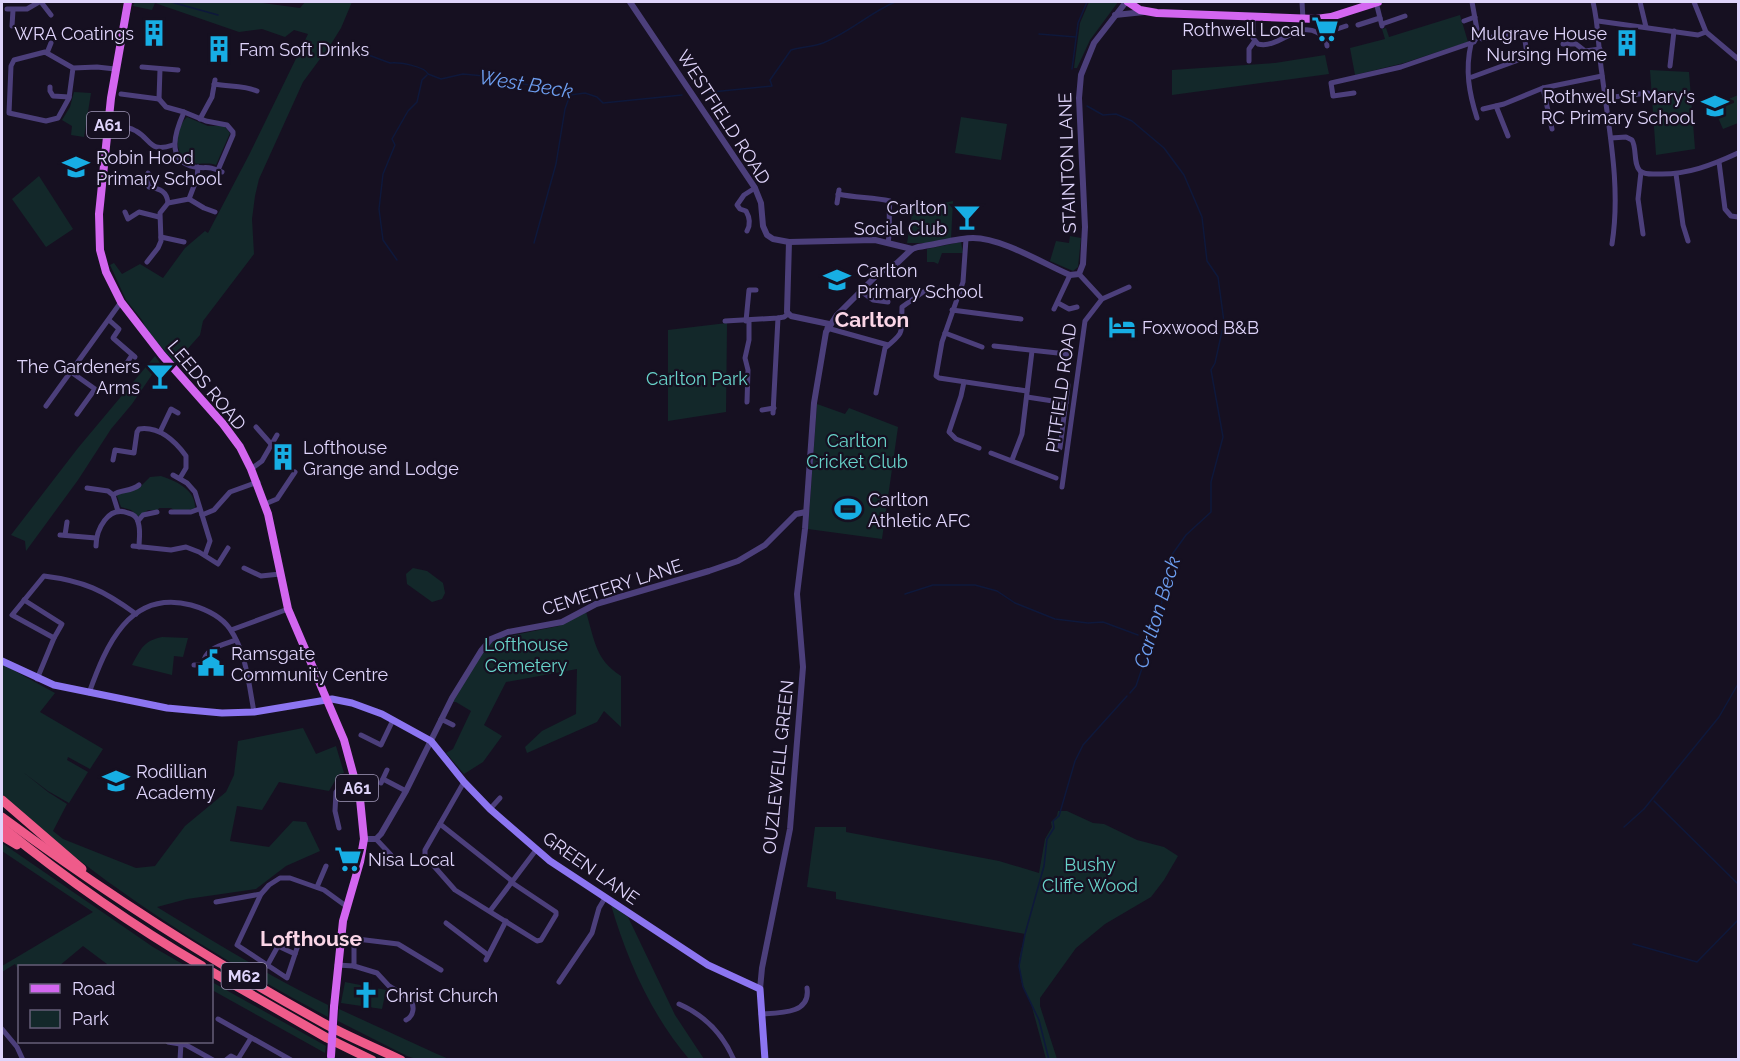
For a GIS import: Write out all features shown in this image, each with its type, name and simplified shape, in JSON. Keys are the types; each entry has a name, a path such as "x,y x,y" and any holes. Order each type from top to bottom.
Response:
{"highway":[{"path":"2,800 83,870 93,882"},
{"name":"M62","path":"2,817 76,872 253,982 329,1026 401,1059"},
{"name":"M62","path":"2,827 49,865"},
{"name":"M62","path":"2,836 49,865 144,932 200,965"},
{"name":"M62","path":"213,973 327,1038 372,1059"}],"main road":[{"name":"LEEDS ROAD","path":"128,2 115,69 99,214 99,238 106,272 121,302 162,355 223,424 240,447 252,469 265,504 288,609 344,740 362,814 364,839 360,862 346,906 340,941 330,1058"},
{"path":"1127,2 1146,12 1303,19 1332,17 1377,2"},
{"path":"2,661 54,685 167,708 222,713 254,712 326,699 352,703 393,720 431,741"},
{"name":"GREEN LANE","path":"431,741 464,782 490,809 536,850 565,872 708,966 760,989"},
{"name":"OUZLEWELL GREEN","path":"760,989 765,1059"}],"street":[{"path":"12,26 10,10 27,9 40,2 51,15"},
{"name":"WESTFIELD ROAD","path":"630,2 755,188 761,202 763,226 767,235 773,239 789,242"},
{"name":"STAINTON LANE","path":"1078,274 1083,264 1085,227 1079,84 1082,68 1094,43 1114,15 1127,2"},
{"path":"1302,2 1303,19"},
{"path":"1377,2 1382,23"},
{"path":"1354,93 1333,96 1331,83 1389,71 1471,44 1478,35 1472,2"},
{"path":"1593,2 1598,21 1602,76 1615,171 1615,217 1611,244"},
{"path":"1640,2 1646,27"},
{"path":"1694,2 1706,32 1738,59"},
{"path":"1114,15 1146,12"},
{"path":"1358,24 1382,23 1405,16"},
{"path":"1464,21 1475,17"},
{"path":"1249,61 1249,49 1254,42 1253,18"},
{"path":"1598,21 1698,35 1706,32"},
{"path":"1254,42 1269,45 1295,32 1308,30 1317,32 1326,42 1334,30 1346,26"},
{"path":"1670,66 1674,31"},
{"path":"1475,74 1526,57 1527,51 1524,34 1520,32 1514,35 1482,39 1478,35"},
{"path":"47,53 51,43"},
{"path":"1471,44 1468,58 1469,87 1477,118"},
{"path":"1562,44 1576,44 1586,51 1600,49"},
{"path":"73,68 69,97 60,115 51,121 12,115 9,112 12,62 42,52 73,68 115,69"},
{"path":"142,67 178,70"},
{"path":"159,99 160,69"},
{"path":"1483,109 1543,88 1602,76"},
{"path":"200,119 212,97 215,82 229,87 247,87 257,91"},
{"path":"50,87 54,96 69,97"},
{"path":"1543,88 1552,129"},
{"path":"1605,98 1648,93"},
{"path":"121,94 159,99 166,107 210,122 224,123 233,132"},
{"path":"1496,106 1508,136"},
{"path":"184,112 174,136 173,145 184,162 198,167 209,166 220,171 233,132 238,126"},
{"path":"108,124 134,129 156,147 173,145"},
{"path":"1611,138 1626,137 1632,140 1637,166 1641,172 1638,199 1643,234"},
{"path":"1641,172 1676,174 1697,170 1738,153"},
{"path":"1719,162 1725,209 1731,216 1738,217"},
{"path":"189,199 198,167"},
{"path":"147,262 158,248 161,237 159,217 168,203 164,191 147,188 148,173"},
{"path":"1676,174 1683,225 1688,241"},
{"path":"747,231 750,226 749,216 737,205 744,195 755,188"},
{"path":"837,203 839,192 855,198 873,197 890,201 888,217 891,225 888,243"},
{"path":"168,203 189,199 215,212"},
{"path":"125,212 128,219 139,212 159,217"},
{"path":"161,237 183,242"},
{"path":"788,314 789,242 868,240 912,249 966,239 980,239 1040,260 1070,275 1078,274 1102,299 1129,287"},
{"path":"966,239 963,282 939,351 936,376 1066,403"},
{"path":"828,326 880,272 897,264 912,249"},
{"path":"1070,275 1056,306 1069,309 1077,307"},
{"path":"747,402 748,370 745,358 749,340 747,321 749,290 756,290"},
{"path":"876,393 884,352 888,345 896,341 900,333 900,306 922,290 930,291"},
{"path":"862,292 873,300 888,302"},
{"name":"PITFIELD ROAD","path":"1062,487 1083,327 1087,316 1102,299"},
{"path":"46,406 121,302"},
{"path":"952,310 1021,319"},
{"path":"726,321 778,318 788,314 888,345"},
{"path":"762,410 774,410 778,318"},
{"path":"109,320 119,329 113,338 133,356 121,372"},
{"name":"OUZLEWELL GREEN","path":"760,989 762,968 790,829 803,660 797,594 814,403 828,326"},
{"path":"945,333 982,347"},
{"path":"994,346 1067,354"},
{"path":"1012,460 1022,434 1032,351"},
{"path":"71,372 95,389 77,414"},
{"path":"964,382 949,432 951,436 979,448"},
{"path":"1060,448 1068,385"},
{"path":"740,393 747,393"},
{"path":"160,432 171,410 178,413"},
{"path":"256,427 271,444"},
{"path":"113,460 115,450 134,453 137,432 140,429 160,432 176,444 186,456 186,468 180,478"},
{"path":"252,469 262,461 277,435"},
{"path":"991,453 1056,478"},
{"path":"265,504 277,499 295,472"},
{"path":"173,475 180,478 195,492 210,541 205,555"},
{"path":"171,512 214,510 230,492 258,483"},
{"path":"113,495 119,491 131,490 139,484"},
{"path":"87,488 108,491 113,495 118,512"},
{"path":"96,546 96,538 105,519 118,512 129,513 138,520"},
{"path":"157,512 143,515 138,520 136,547 171,549 186,547 205,555 218,564 228,548"},
{"name":"CEMETERY LANE","path":"376,838 381,834 406,791 441,719 470,669 491,639 508,632 562,622 596,604 709,572 738,561 765,545 796,514 806,512"},
{"path":"67,522 63,535 96,538"},
{"path":"244,568 261,576 280,574"},
{"path":"54,638 12,615 44,576 69,579 92,586 116,599 136,614"},
{"path":"24,600 62,624 37,679"},
{"path":"89,693 113,637 136,614 152,605 186,604 216,616 231,630 244,660 254,712"},
{"path":"231,630 288,609"},
{"path":"194,665 203,665 203,660 209,651 236,640"},
{"path":"441,719 453,725"},
{"path":"361,735 381,745 393,720"},
{"path":"387,770 382,781 406,791"},
{"path":"440,824 512,882 556,912 541,940 537,941 455,890 425,856 425,850 464,782"},
{"path":"339,828 335,811 336,792 340,787 356,783"},
{"path":"490,809 500,798"},
{"path":"364,839 376,838 391,855"},
{"path":"490,911 536,850"},
{"path":"317,887 326,866"},
{"path":"299,942 287,978 238,947 237,940 261,894 280,878 290,878 317,887 346,906"},
{"path":"216,902 261,894"},
{"path":"559,982 594,928 599,908 608,899"},
{"path":"452,920 447,925 471,940 487,958 506,921"},
{"path":"354,966 352,938 398,944 437,969"},
{"path":"267,966 278,946 295,954"},
{"path":"338,965 354,966 377,973 389,986 410,999 414,1008 409,1019 406,1020"},
{"path":"761,1014 784,1012 801,1006 808,996 807,988"},
{"path":"679,1004 685,1010 703,1018 724,1040 734,1059"},
{"path":"218,1019 291,1059"},
{"path":"2,1029 17,1047 23,1059"},
{"path":"225,1059 231,1056 238,1059 251,1038"},
{"path":"180,1059 181,1043 213,1059"}],"green space":[{"path":"135,2 255,2 300,8 305,2 352,2 341,28 303,82 259,179 252,219 254,254 203,321 200,335 175,363 146,329 142,320 126,300 110,265 114,263 122,274 140,264 163,278 185,248 205,231 208,233 308,34 294,30 285,37 262,29 239,32 155,3 152,10 133,6"},
{"path":"1089,2 1118,2 1090,40 1077,68 1074,68 1080,23"},
{"path":"1460,15 1468,42 1404,63 1355,75 1350,48 1385,39 1382,29 1386,28 1389,37"},
{"path":"1325,55 1329,74 1172,95 1172,70 1275,63"},
{"path":"1650,70 1689,72 1695,149 1656,155"},
{"path":"74,92 91,93 84,137 71,135 72,126 62,120 70,107"},
{"path":"1738,95 1738,123 1723,129 1713,106"},
{"path":"187,117 208,126 224,126 230,133 216,165 192,163 181,154 178,148 178,135"},
{"path":"961,117 1007,124 1001,160 955,153"},
{"path":"39,176 73,229 46,247 12,199"},
{"path":"953,201 951,239 928,243 907,243 914,202 939,204"},
{"path":"1070,236 1081,238 1078,267 1073,271 1050,261 1056,241 1069,243"},
{"path":"961,242 963,253 942,253 938,264 927,262 927,249"},
{"name":"Carlton Park","path":"727,323 726,412 668,421 668,330"},
{"path":"155,356 160,363 26,551 25,541 11,535 78,448"},
{"name":"Carlton Cricket Club","path":"817,404 845,414 849,408 898,427 882,539 808,529"},
{"path":"161,476 189,491 195,508 174,510 159,508 148,510 139,517 131,510 121,507 116,493 141,486 150,477"},
{"path":"413,568 427,571 443,583 445,593 442,599 432,602 407,584 406,574"},
{"name":"Lofthouse Cemetery","path":"586,612 601,656 612,670 621,676 621,727 604,711 597,722 527,753 525,747 542,731 576,714 577,669 506,682 484,725 502,736 483,762 464,774 446,753 453,749 471,711 453,702 485,649 499,638 559,626"},
{"path":"162,637 188,638 183,657 174,656 172,675 132,665 140,650 147,643"},
{"path":"2,664 55,693 40,712 103,749 90,769 68,757 67,760 88,772 69,803 23,772 48,792 67,804 53,831 63,839 136,868 155,866 185,826 226,792 234,775 238,741 303,728 316,754 336,746 344,773 339,774 329,791 279,782 262,810 237,806 230,841 269,847 293,821 306,822 320,851 286,866 256,889 187,899 157,907 263,970 328,1005 328,1017 242,969 158,916 77,859 2,795"},
{"name":"Bushy Cliffe Wood","path":"1058,811 1067,811 1093,823 1104,824 1137,840 1164,847 1178,856 1151,897 1105,924 1076,948 1040,998 1040,1006 1057,1059 1046,1059 1032,1007 1021,981 1019,959 1025,934 836,899 836,892 807,887 815,827 846,827 846,832 999,861 1039,873 1045,839"},
{"path":"2,843 153,947 184,965 107,965 83,946 60,965 18,965 18,969 15,964 2,972 2,966 93,912 2,851"},
{"path":"611,905 628,917 675,1015 704,1059 689,1059 663,1025 633,967"},
{"path":"345,982 386,990 382,1009 341,1003"},
{"path":"213,983 326,1046 325,1053 213,991"},
{"path":"339,1009 449,1059 416,1059 407,1056 338,1021"}],"waterway":[{"path":"171,2 218,15"},
{"name":"West Beck","path":"702,93 772,86 770,80 791,50 830,40 895,2"},
{"path":"1072,69 1078,23 1087,2"},
{"path":"1039,34 1076,37"},
{"name":"West Beck","path":"339,44 390,63 417,67 441,79 463,74 484,76 570,95 585,93 597,97 603,103 682,95"},
{"path":"397,260 383,240 379,209 383,174 395,145 392,139 408,111 417,102 422,80 427,75"},
{"path":"534,243 556,164 565,109 570,95"},
{"name":"Carlton Beck","path":"1087,106 1103,115 1116,114 1132,121 1164,148 1184,175 1202,217 1207,261 1218,277 1224,322 1215,363 1211,370 1223,437 1211,482 1211,512 1186,535 1171,556 1163,584 1161,612 1136,686 1130,693"},
{"path":"905,594 933,585 975,585 997,591 1015,603 1055,619 1088,623 1103,622 1138,635"},
{"path":"1624,827 1644,809 1719,717 1738,684"},
{"path":"1049,1060 1039,1020 1023,987 1019,966 1025,934 1044,866 1047,839 1054,828 1053,821 1059,816 1075,761 1083,745 1127,696"},
{"path":"1654,801 1738,884"},
{"path":"1633,944 1697,962 1738,920"}],"place":[{"name":"Rothwell Local","path":"1325,29"},
{"name":"WRA Coatings","path":"154,33"},
{"name":"Mulgrave House Nursing Home","path":"1627,43"},
{"name":"Fam Soft Drinks","path":"219,49"},
{"name":"Rothwell St Mary's RC Primary School","path":"1715,106"},
{"name":"Robin Hood Primary School","path":"76,167"},
{"name":"Carlton Social Club","path":"967,217"},
{"name":"Carlton Primary School","path":"837,280"},
{"name":"Foxwood B&B","path":"1122,327"},
{"name":"The Gardeners Arms","path":"160,376"},
{"name":"Lofthouse Grange and Lodge","path":"283,457"},
{"name":"Carlton Athletic AFC","path":"848,509"},
{"name":"Ramsgate Community Centre","path":"211,663"},
{"name":"Rodillian Academy","path":"116,781"},
{"name":"Nisa Local","path":"348,859"},
{"name":"Christ Church","path":"366,995"}],"district":[{"name":"Carlton","path":"872,319"},
{"name":"Lofthouse","path":"311,938"}]}
